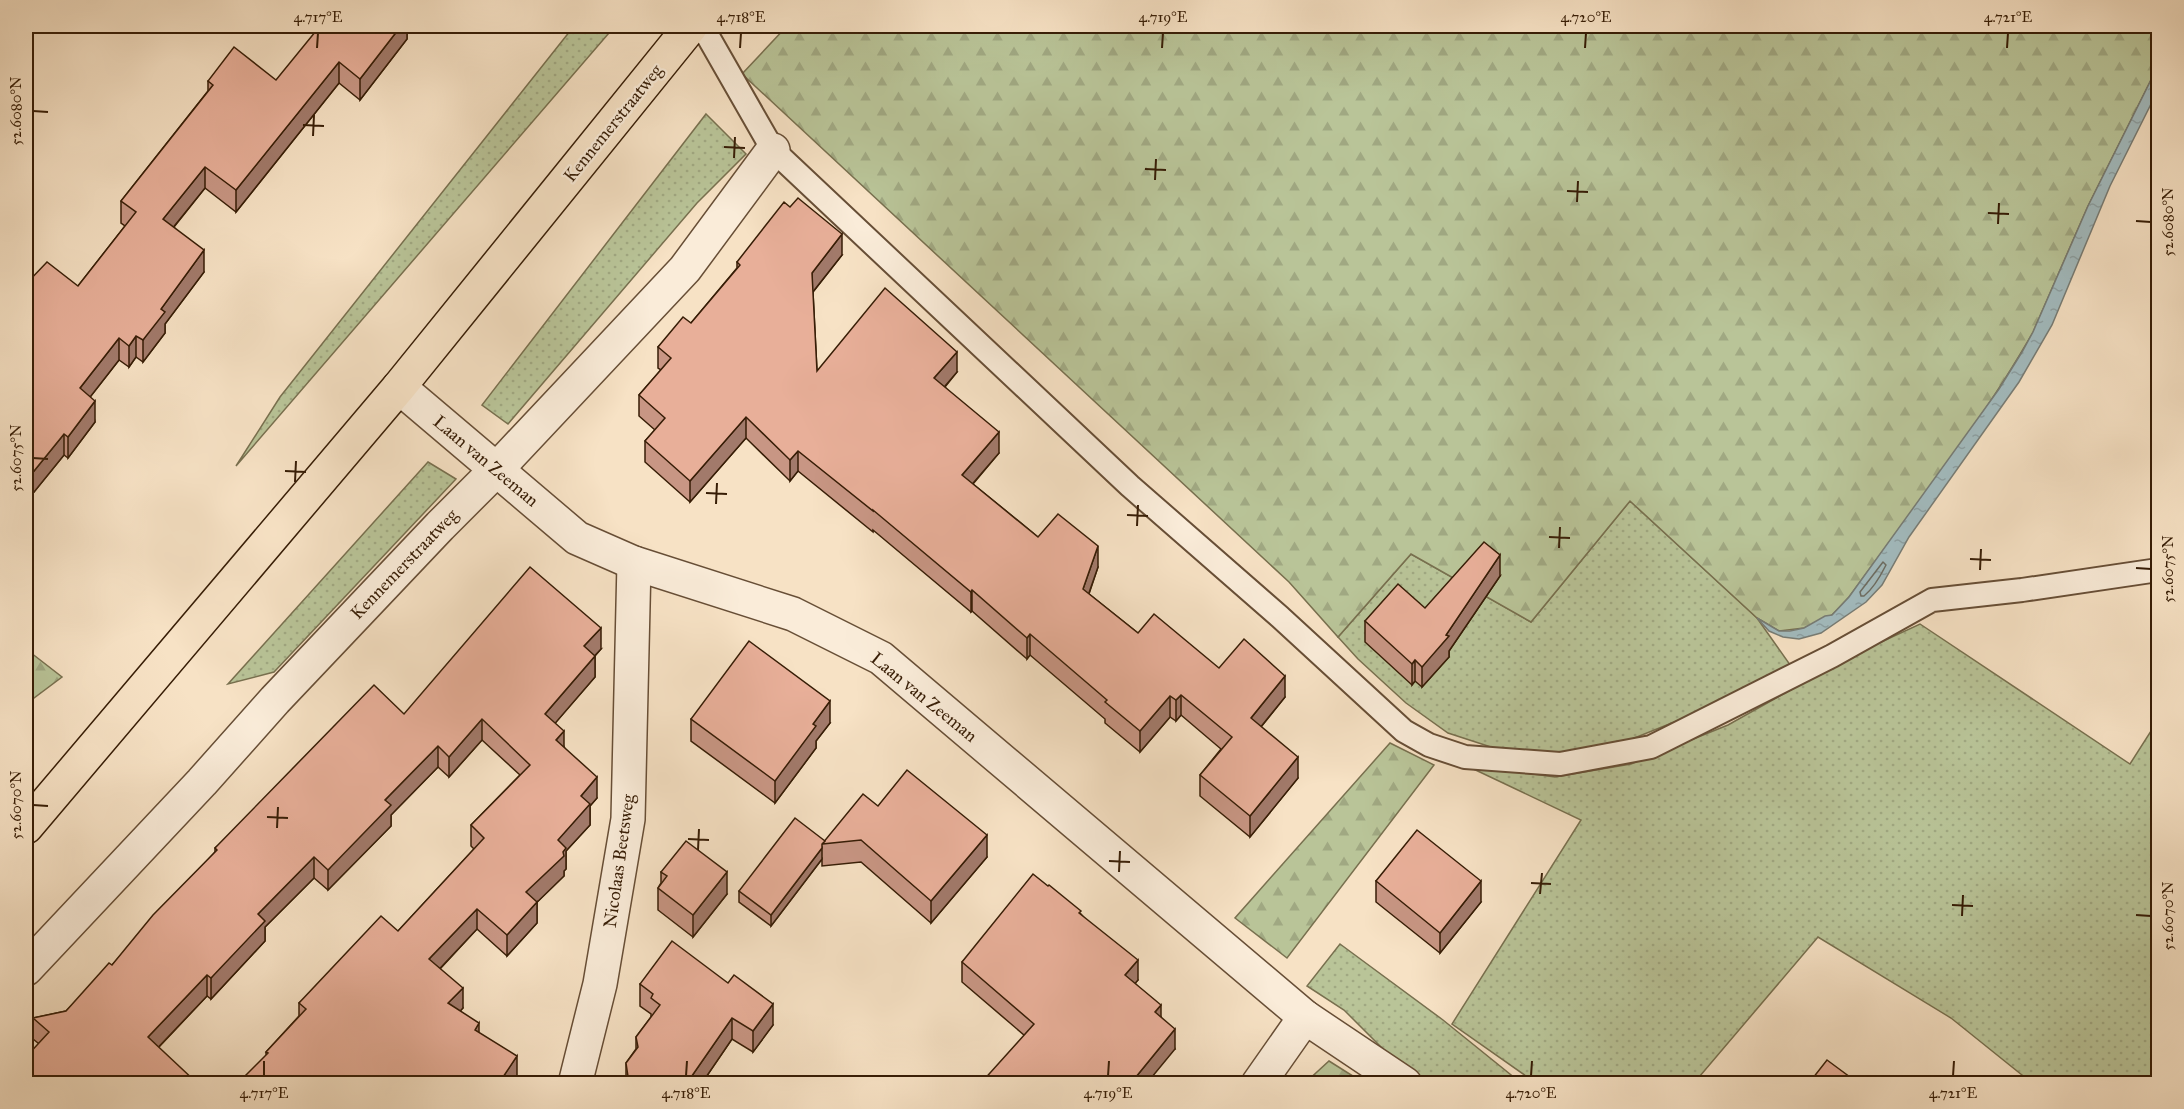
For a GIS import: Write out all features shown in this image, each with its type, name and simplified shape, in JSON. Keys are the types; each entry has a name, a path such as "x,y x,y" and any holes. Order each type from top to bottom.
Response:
{"main road":[{"name":"Kennemerstraatweg","path":"26,827 399,387 691,26"}],"street":[{"name":"Kennemerstraatweg","path":"26,969 202,782 275,699 496,470 685,269 772,150"},
{"name":"Laan van Zeeman","path":"399,387 577,538 634,563 793,614 881,658 1305,1017 1405,1083"},
{"name":"Nicolaas Beetsweg","path":"574,1083 600,984 628,819 634,563"},
{"path":"1258,1083 1305,1017"}],"lane":[{"path":"702,26 772,150 1130,486 1280,617 1404,731 1429,745 1465,757 1560,764 1651,747 1832,656 1932,600 2022,590 2158,570"}],"green space":[{"path":"574,26 615,26 236,466 280,397"},
{"path":"787,26 2158,26 2158,71 2152,78 2088,206 2033,332 2013,366 1945,467 1849,597 1832,615 1804,628 1779,631 1757,618 1630,501 1531,622 1411,554 1338,637 1289,582 742,74"},
{"path":"706,114 746,154 697,203 508,424 482,405"},
{"path":"428,462 456,479 274,672 228,684"},
{"path":"1630,501 1757,618 1793,669 1739,696 1627,741 1562,753 1497,749 1448,733 1406,703 1358,659 1338,637 1411,554 1531,622"},
{"path":"1920,624 2130,764 2158,720 2158,1083 2032,1083 1951,1018 1818,937 1694,1083 1536,1083 1452,1024 1581,820 1465,765 1555,777 1631,764 1728,725 1853,655"},
{"path":"26,649 62,677 26,704"},
{"path":"1390,743 1434,765 1287,958 1235,918"},
{"path":"1340,944 1443,1020 1521,1083 1423,1083 1406,1072 1344,1010 1307,986"},
{"path":"1329,1061 1364,1083 1305,1083"}],"water":[{"path":"2158,71 2158,90 2110,186 2052,325 2019,382 1909,537 1882,585 1866,602 1821,633 1799,639 1783,637 1769,631 1757,618 1779,631 1790,631 1804,628 1825,616 1832,615 1849,597 1999,389 2033,332 2088,206 2152,78"}],"building":[{"path":"320,26 401,26 360,79 339,62 236,190 205,167 163,219 204,250 161,309 165,312 143,340 136,336 129,346 119,338 80,388 95,401 68,437 64,434 30,476 26,472 26,284 47,262 78,286 136,212 121,201 213,85 208,81 234,47 276,80"},
{"path":"798,198 842,234 812,273 817,371 885,288 957,352 934,378 999,432 962,475 1038,537 1058,514 1098,546 1083,589 1138,633 1154,614 1219,668 1244,639 1285,676 1251,718 1298,757 1250,816 1200,775 1232,737 1181,695 1176,700 1170,696 1140,731 1030,634 1027,638 972,590 971,592 798,451 790,460 746,417 690,481 645,441 665,418 639,395 671,358 658,347 683,317 691,323 740,265 737,262 784,202 790,207"},
{"path":"1484,542 1500,555 1446,635 1449,636 1422,667 1415,660 1412,664 1365,621 1398,584 1425,608"},
{"path":"530,567 601,628 584,646 595,656 545,714 564,731 556,740 597,777 581,796 590,804 558,840 566,848 563,852 564,856 526,892 537,902 507,935 477,909 429,959 463,988 448,1003 479,1023 475,1030 517,1056 499,1083 238,1083 306,1009 299,1003 381,916 398,931 484,838 471,825 530,765 482,719 449,757 438,746 385,800 391,805 328,870 314,857 258,914 265,921 211,978 207,975 148,1037 197,1083 26,1083 26,1057 49,1032 33,1018 66,1011 109,963 112,965 153,915 217,850 215,848 374,685 404,714"},
{"path":"749,641 830,701 813,724 816,726 775,781 691,719"},
{"path":"907,770 987,835 931,901 861,840 822,844 863,794 878,806"},
{"path":"795,818 825,841 771,915 739,891"},
{"path":"1417,830 1481,881 1440,933 1376,881"},
{"path":"686,841 727,872 693,915 658,888 667,876 661,872"},
{"path":"1033,874 1138,960 1125,975 1161,1005 1155,1012 1175,1029 1131,1083 981,1083 1034,1024 962,962"},
{"path":"672,941 728,983 734,975 773,1004 753,1031 732,1018 687,1083 629,1083 626,1063 638,1047 636,1037 660,1005 651,998 653,994 640,984"},
{"path":"1827,1060 1858,1083 1809,1083"},
{"path":"1798,1081 1801,1083 1783,1083"}]}
